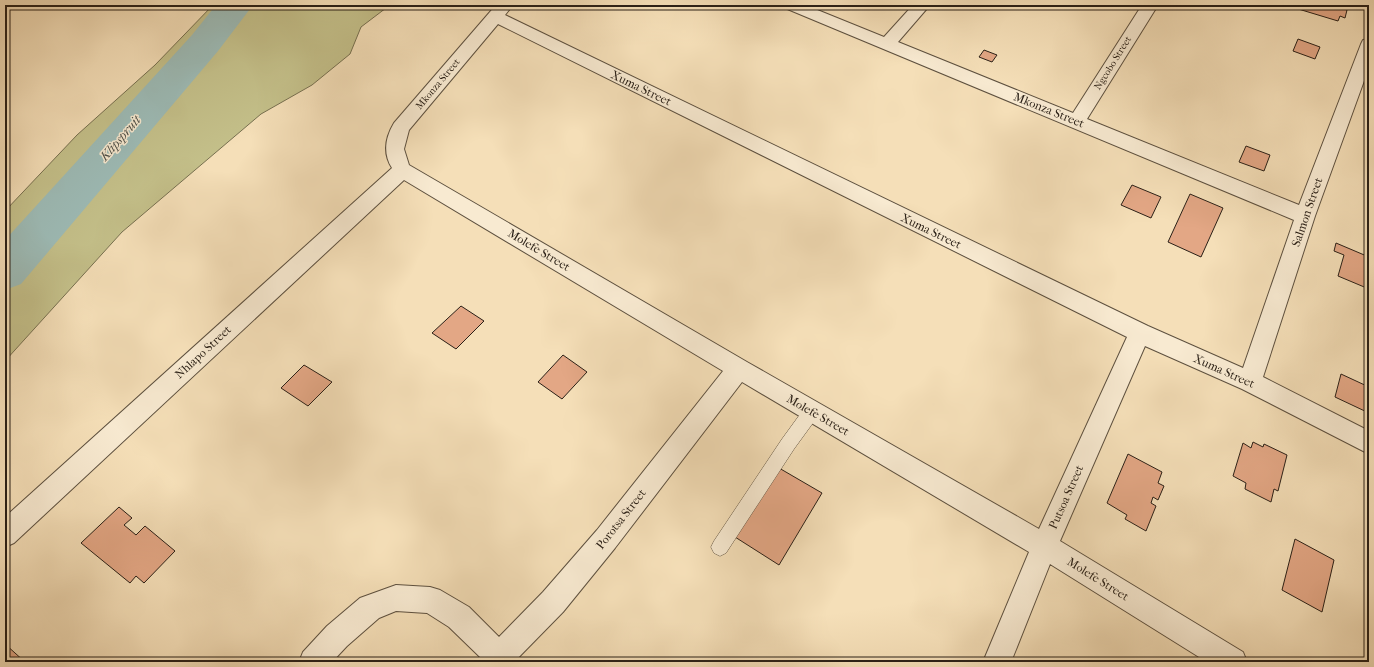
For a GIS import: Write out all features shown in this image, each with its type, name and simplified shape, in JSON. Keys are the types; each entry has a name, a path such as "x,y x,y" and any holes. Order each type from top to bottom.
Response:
{"street":[{"name":"Mkonza Street","path":"792,5 1305,216"},
{"path":"887,44 922,5"},
{"name":"Ngcobo Street","path":"1076,121 1150,5"},
{"name":"Mkonza Street","path":"402,170 397,162 394,150 400,128 500,11"},
{"name":"Xuma Street","path":"500,11 1140,333 1250,382 1369,443"},
{"name":"Salmon Street","path":"1250,382 1305,216 1369,44"},
{"name":"Molefe Street","path":"402,170 812,412 1044,546 1233,662"},
{"name":"Nhlapo Street","path":"5,534 402,170"},
{"name":"Putsoa Street","path":"997,662 1044,546 1140,333"},
{"name":"Porotsa Street","path":"497,660 553,602 606,539 739,369"},
{"path":"313,662 337,636 370,608 396,598 430,600 459,617 497,660"}],"lane":[{"path":"720,547 788,444 812,412"}],"shaded area":[{"path":"213,5 390,5 361,27 350,54 312,85 261,114 122,232 5,361 5,211 77,135 155,65"}],"building":[{"path":"1296,5 1330,5 1347,10 1345,18 1340,16 1338,21 1295,8"},
{"path":"1298,39 1320,47 1315,59 1293,51"},
{"path":"984,50 997,55 992,62 979,57"},
{"path":"1246,146 1270,155 1264,171 1239,162"},
{"path":"1132,185 1161,197 1151,218 1121,205"},
{"path":"1190,194 1223,208 1201,257 1168,242"},
{"path":"1336,243 1369,257 1369,289 1338,276 1344,255 1334,251"},
{"path":"461,306 484,321 456,349 432,333"},
{"path":"563,355 587,372 562,399 538,382"},
{"path":"304,365 332,382 308,406 281,388"},
{"path":"1341,374 1369,387 1369,413 1335,397"},
{"path":"1253,442 1263,447 1264,444 1287,455 1278,491 1274,489 1271,502 1245,489 1246,483 1233,476 1243,443 1251,448"},
{"path":"1128,454 1162,472 1158,483 1164,486 1158,500 1153,497 1151,503 1156,506 1146,531 1125,519 1127,515 1107,503"},
{"path":"779,468 822,493 779,565 735,537"},
{"path":"119,507 132,518 124,525 136,535 145,526 175,551 144,583 136,576 130,583 81,543"},
{"path":"1295,539 1334,560 1322,612 1282,590"},
{"path":"5,644 25,662 5,662"}],"waterway":[{"name":"Klipspruit","path":"5,271 205,43 235,5"}]}
